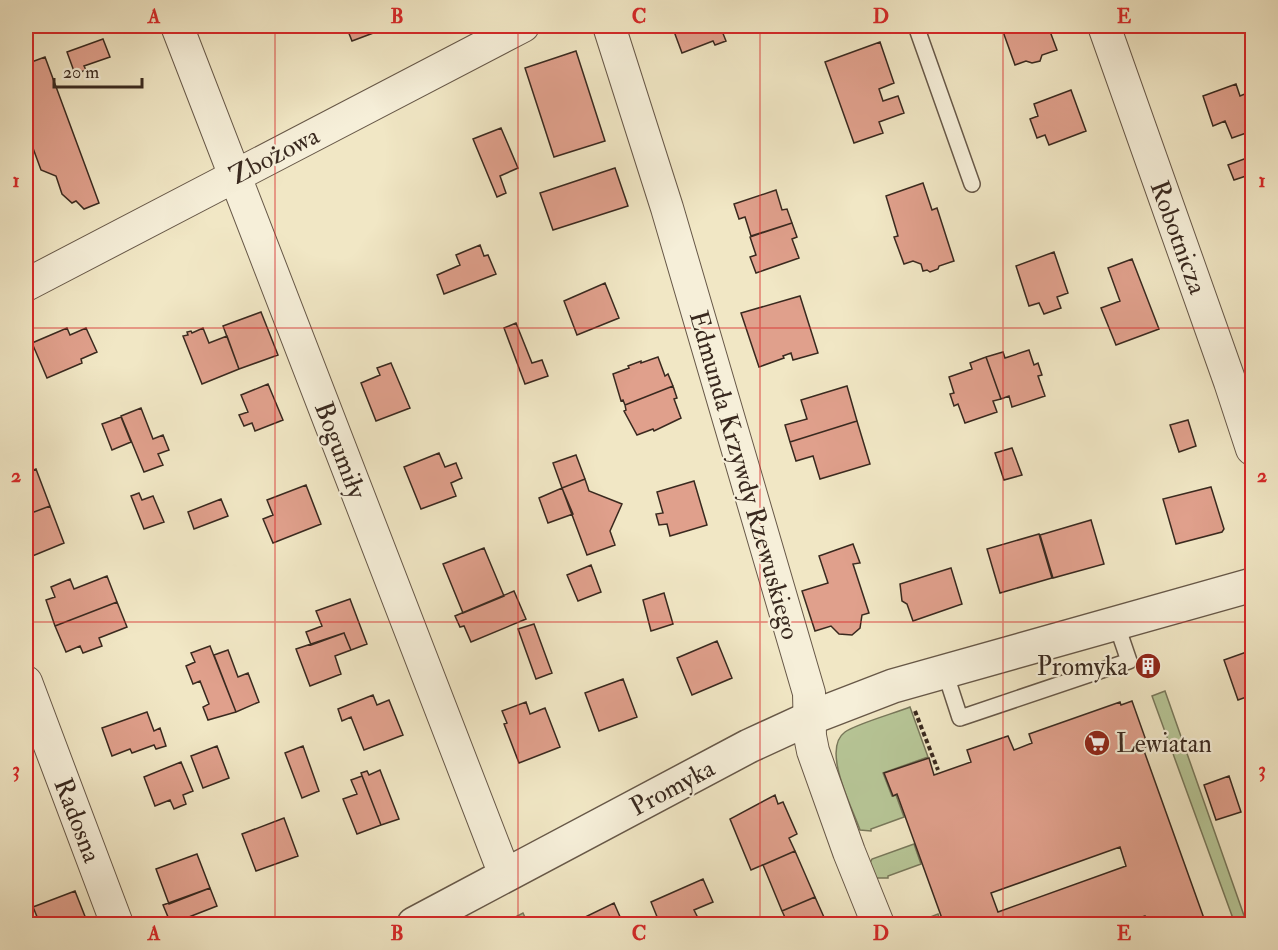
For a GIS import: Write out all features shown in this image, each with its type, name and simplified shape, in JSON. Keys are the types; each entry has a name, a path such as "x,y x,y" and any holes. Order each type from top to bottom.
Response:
{"street":[{"name":"Bogumiły","path":"177,26 505,875"},
{"name":"Zbożowa","path":"26,285 523,26"},
{"name":"Edmunda Krzywdy Rzewuskiego","path":"609,26 667,208 809,693 810,736 813,751 849,852 878,924"},
{"name":"Robotnicza","path":"1104,26 1227,371 1252,449"},
{"name":"Promyka","path":"414,924 749,746 810,718 893,686 1252,585"},
{"name":"Radosna","path":"26,682 117,924"}],"lane":[{"path":"916,26 972,184"},
{"path":"945,672 960,718 1129,661 1116,623"}],"path":[{"path":"912,702 938,770"}],"green space":[{"path":"1165,691 1247,924 1235,924 1152,696"},
{"path":"910,707 928,757 883,773 892,796 896,795 904,817 871,829 871,831 860,830 840,779 836,751 838,740 850,729"},
{"path":"914,844 921,864 888,876 888,878 876,878 869,865 872,859"},
{"path":"523,913 528,924 502,924"},
{"path":"938,914 941,924 919,924 918,922"}],"building":[{"path":"346,26 392,26 352,41"},
{"path":"672,26 720,26 726,41 715,45 713,41 682,53"},
{"path":"1001,26 1048,26 1057,50 1042,55 1040,61 1032,63 1026,61 1015,65"},
{"path":"103,39 110,57 84,66 86,70 75,74 67,52"},
{"path":"880,42 894,83 879,89 883,101 898,96 904,113 879,122 883,133 854,143 825,62"},
{"path":"576,51 605,141 554,157 525,68"},
{"path":"45,57 99,203 84,209 76,201 72,203 62,194 56,176 41,170 26,129 26,89 31,87 26,73 26,64"},
{"path":"26,73 31,87 26,89"},
{"path":"1236,84 1240,96 1252,91 1252,131 1232,138 1225,121 1213,126 1203,96"},
{"path":"1071,90 1086,131 1049,145 1045,135 1037,138 1030,119 1038,116 1034,104"},
{"path":"501,128 518,168 500,176 506,193 497,197 473,139"},
{"path":"1252,156 1252,193 1246,176 1234,180 1228,165"},
{"path":"615,168 628,206 553,230 540,193"},
{"path":"923,183 932,210 937,208 954,261 930,272 923,271 921,264 913,261 904,264 894,237 898,236 886,196"},
{"path":"776,190 782,210 787,209 792,223 751,236 745,217 739,219 734,204"},
{"path":"1252,207 1252,227 1246,210"},
{"path":"792,223 797,237 792,239 799,258 756,273 750,257 756,255 750,237"},
{"path":"480,245 484,256 488,255 496,274 444,294 437,275 460,265 456,255"},
{"path":"1054,252 1068,293 1057,297 1061,308 1044,314 1039,303 1029,306 1016,266"},
{"path":"1132,259 1159,329 1116,345 1101,308 1120,301 1108,268"},
{"path":"605,283 619,318 577,335 564,301"},
{"path":"800,296 818,353 793,360 791,353 759,367 741,313"},
{"path":"261,312 278,355 239,369 223,326"},
{"path":"516,323 532,363 542,360 548,376 525,384 504,328"},
{"path":"67,328 70,335 86,328 97,352 81,359 82,363 47,378 32,343"},
{"path":"203,328 209,343 227,336 239,369 202,384 183,336 188,335 187,332 192,333"},
{"path":"1029,350 1034,365 1038,363 1042,375 1038,376 1045,396 1012,407 1009,396 1001,399 986,357 1003,352 1005,358"},
{"path":"658,357 665,376 668,374 673,386 625,405 623,400 621,401 613,374 641,361 641,363"},
{"path":"986,357 1001,399 993,401 997,412 965,423 958,404 954,406 950,394 954,393 949,377 972,369 970,363"},
{"path":"391,363 410,408 376,421 361,383 380,375 377,368"},
{"path":"268,384 283,420 255,431 252,423 244,426 239,415 248,412 241,395"},
{"path":"673,386 677,398 674,399 681,418 654,431 653,429 637,435 624,411 626,410 625,405"},
{"path":"847,386 857,421 790,442 785,425 807,419 801,400"},
{"path":"141,408 153,439 163,435 169,450 158,454 163,465 144,472 121,416"},
{"path":"121,417 131,442 112,450 102,424"},
{"path":"1188,420 1196,446 1179,452 1170,425"},
{"path":"857,421 870,464 820,479 813,456 796,461 790,442"},
{"path":"1012,448 1022,475 1004,480 995,453"},
{"path":"439,453 445,467 456,463 462,478 451,483 456,496 421,509 404,467"},
{"path":"576,455 585,479 562,488 553,463"},
{"path":"36,469 50,506 26,515 26,473"},
{"path":"585,479 589,491 622,504 610,531 615,545 587,555 562,488"},
{"path":"694,481 707,525 670,536 667,524 659,525 656,514 663,513 657,492"},
{"path":"306,485 321,524 273,543 263,519 273,515 267,500"},
{"path":"1211,487 1224,529 1222,532 1176,544 1163,499"},
{"path":"562,488 573,514 548,523 539,498"},
{"path":"139,493 142,500 153,496 164,522 144,529 131,496"},
{"path":"221,499 228,516 194,529 188,512"},
{"path":"50,506 64,543 30,557 26,545 26,515"},
{"path":"1091,520 1104,564 1053,578 1040,535"},
{"path":"1039,534 1052,578 1000,593 987,549"},
{"path":"853,544 860,563 853,564 869,613 862,615 860,628 852,635 839,634 831,626 815,631 802,591 828,583 819,556"},
{"path":"484,548 504,596 463,613 443,564"},
{"path":"591,565 601,592 578,601 567,575"},
{"path":"951,568 962,604 913,621 907,604 902,601 900,584"},
{"path":"107,576 117,602 55,626 46,600 55,597 51,587 70,579 74,589"},
{"path":"514,591 526,619 471,642 464,626 460,627 455,616"},
{"path":"664,593 673,624 651,631 643,600"},
{"path":"350,599 367,644 351,650 344,633 311,645 306,632 322,626 316,611"},
{"path":"117,602 127,627 99,638 102,646 83,653 80,646 66,652 55,626"},
{"path":"534,624 552,673 536,679 518,629"},
{"path":"344,633 351,650 335,656 341,674 310,686 296,649"},
{"path":"717,641 732,678 692,695 677,658"},
{"path":"210,646 236,712 208,720 203,707 209,704 200,681 193,684 186,666 195,662 191,653"},
{"path":"228,650 238,677 248,673 259,702 236,712 214,655"},
{"path":"1252,650 1252,695 1238,700 1224,660"},
{"name":"Promyka","path":"1152,658 1156,672 1145,676 1140,663"},
{"path":"623,679 637,717 599,731 585,693"},
{"path":"373,695 377,705 389,700 403,735 364,750 351,717 342,721 338,709"},
{"path":"1132,701 1148,746 1143,748 1206,924 1148,924 1145,916 1121,924 944,924 897,794 893,796 884,773 929,758 934,775 971,762 967,750 1008,736 1014,750 1032,743 1029,734 1120,702 1121,705","holes":["1120,847 1126,866 998,912 991,893"]},
{"path":"526,702 530,714 545,708 560,747 519,763 504,724 507,723 502,711"},
{"path":"147,712 154,731 160,728 166,746 156,749 154,745 132,753 130,749 112,756 102,728"},
{"path":"217,746 229,778 203,788 191,756"},
{"path":"303,746 319,791 302,798 285,753"},
{"path":"181,762 193,791 183,795 186,804 174,809 170,800 155,806 144,777"},
{"path":"380,770 399,819 381,825 361,773 367,771 369,775"},
{"path":"362,776 381,825 357,834 343,799 357,794 351,780"},
{"path":"1229,776 1241,812 1216,820 1204,785"},
{"path":"775,795 778,804 783,802 797,834 789,838 795,851 751,870 730,819"},
{"path":"284,818 298,856 256,871 242,834"},
{"path":"795,851 815,897 782,911 763,865"},
{"path":"197,854 210,888 169,904 156,869"},
{"path":"703,879 713,902 694,910 701,924 660,924 651,902"},
{"path":"210,888 217,906 171,924 163,905"},
{"path":"75,891 88,924 40,924 33,907"},
{"path":"815,897 827,924 788,924 782,911"},
{"path":"614,903 621,919 618,920 620,924 554,924 571,917 573,923"}],"place":[{"name":"Promyka","path":"1148,666"},
{"name":"Lewiatan","path":"1097,743"}]}
